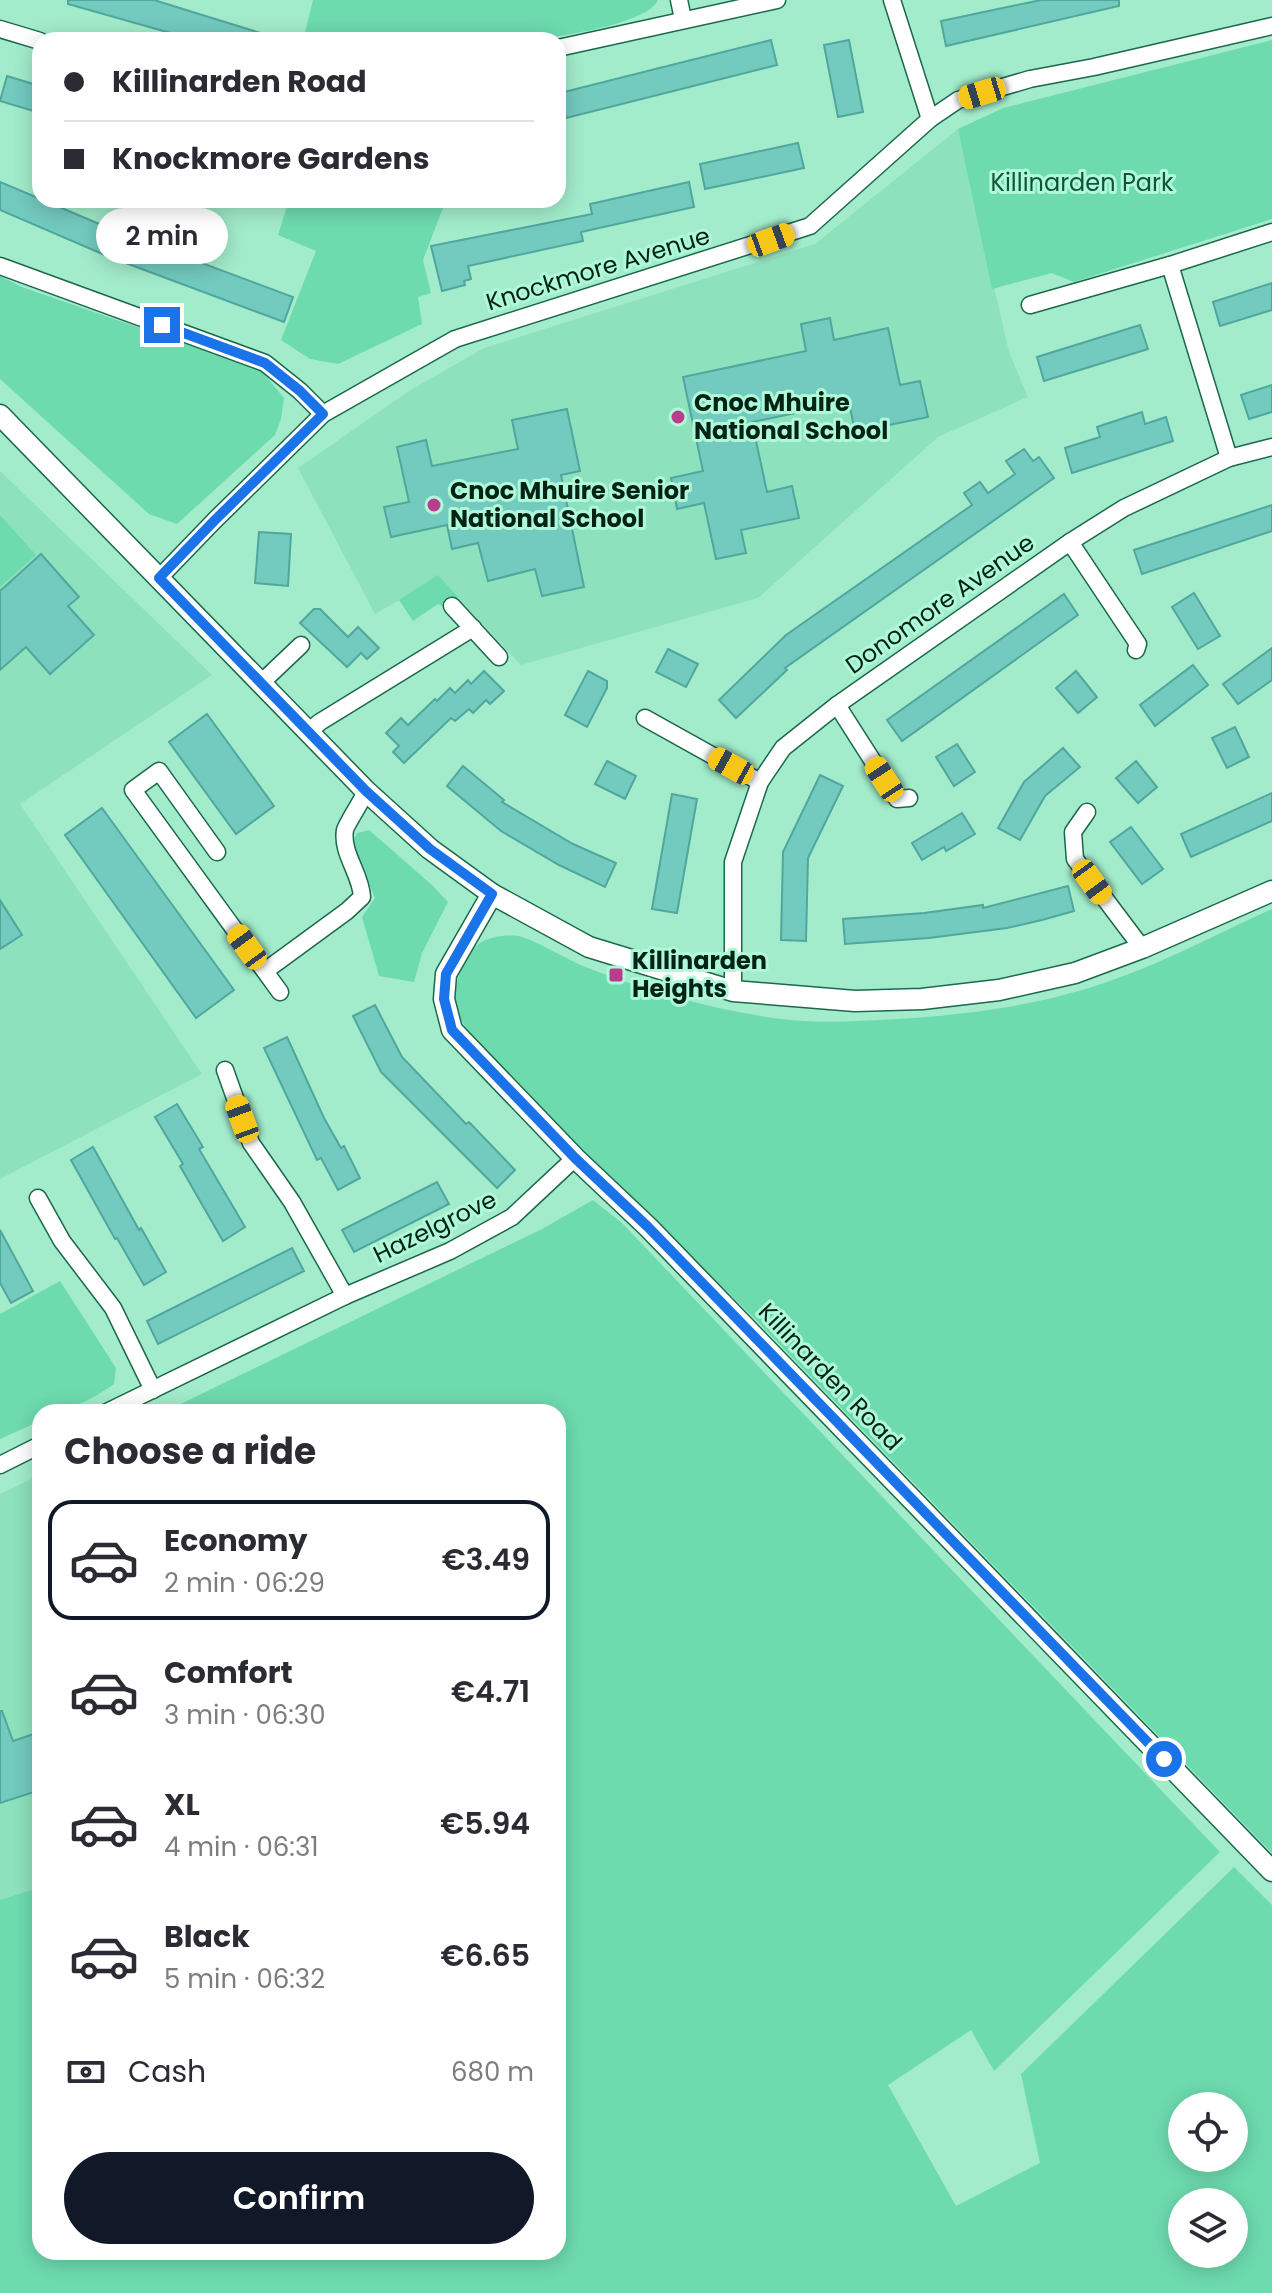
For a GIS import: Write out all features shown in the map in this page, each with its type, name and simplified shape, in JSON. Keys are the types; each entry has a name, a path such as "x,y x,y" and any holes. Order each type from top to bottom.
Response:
{"street":[{"path":"679,0 683,19"},
{"path":"566,46 777,0"},
{"path":"892,0 930,119"},
{"name":"Knockmore Avenue","path":"159,578 323,414 455,339 810,226 930,119 958,100 1030,79 1272,26"},
{"path":"0,29 32,39"},
{"path":"1030,305 1272,232"},
{"path":"1170,265 1229,458"},
{"path":"0,266 265,363 323,414"},
{"path":"0,415 366,791 430,849 492,894 589,947 733,991 855,1001 922,999 999,990 1075,973 1142,948 1272,891"},
{"name":"Donomore Avenue","path":"733,991 733,862 760,782 783,748 837,705 1070,542 1124,508 1229,458 1272,447"},
{"name":"Donomore Avenue","path":"1070,542 1138,644 1136,650"},
{"path":"452,606 499,657"},
{"path":"308,732 473,628"},
{"path":"261,683 301,645"},
{"name":"Donomore Avenue","path":"837,705 897,799 909,798"},
{"path":"645,718 760,782"},
{"path":"217,852 159,771 133,790 280,992"},
{"path":"265,971 362,897 348,853 345,828 366,791"},
{"path":"1087,812 1073,832 1075,859 1142,948"},
{"name":"Killinarden Road","path":"492,894 446,974 444,999 452,1030 575,1158 648,1227 1272,1871"},
{"path":"225,1070 251,1143 292,1202 345,1296"},
{"name":"Hazelgrove","path":"124,1404 345,1296 450,1251 512,1217 575,1158"},
{"path":"38,1198 62,1241 113,1308 153,1390"},
{"path":"0,1465 32,1449"}],"shaded area":[{"name":"Cnoc Mhuire National School","path":"958,129 1009,352 1028,397 938,437 758,598 521,665 439,578 375,614 298,468 409,391 484,348 815,244"},
{"path":"0,471 212,675 20,804 202,1074 0,1179"},
{"path":"32,1479 32,1890 0,1900 0,1494"}],"green space":[{"path":"313,0 658,0 636,17 566,34 305,32"},
{"name":"Killinarden Park","path":"1272,40 1272,219 1074,282 1052,273 992,289 958,129 1003,108"},
{"path":"286,208 443,208 423,260 431,293 418,297 422,324 338,364 310,359 281,340 316,251 278,235"},
{"path":"0,276 22,287 261,370 284,398 275,435 177,524 149,514 0,379"},
{"path":"0,515 36,555 0,587"},
{"path":"438,575 458,597 443,606 438,604 413,621 399,600"},
{"path":"369,830 448,902 422,953 414,982 379,976 362,917 375,898 354,848 357,833"},
{"path":"1272,909 1272,1853 754,1318 484,1053 461,1020 455,999 459,975 477,946 482,941 514,936 635,985 756,1015 796,1021 839,1022 967,1013 1036,1002 1107,982"},
{"path":"593,1200 622,1223 1220,1852 994,2071 971,2030 888,2085 956,2206 1040,2163 1021,2074 1234,1867 1272,1905 1272,2293 0,2293 0,1900 32,1890 32,2260 566,2260 566,1404 181,1404 542,1229"},
{"path":"60,1281 116,1368 114,1384 79,1404 32,1404 32,1425 0,1439 0,1314"}],"building":[{"path":"68,0 154,0 257,32 167,32 68,4"},
{"path":"1041,0 1119,0 1119,6 946,46 941,21"},
{"path":"771,40 777,65 566,118 566,91"},
{"path":"849,40 863,112 838,117 824,45"},
{"path":"7,76 32,84 32,111 0,101"},
{"path":"798,143 804,168 705,189 700,164"},
{"path":"0,182 32,196 32,208 62,208 293,297 284,322 107,256 0,210"},
{"path":"689,182 694,207 581,232 583,241 468,266 471,279 464,281 465,285 442,291 431,246 592,214 590,204"},
{"path":"1272,283 1272,310 1220,326 1213,302"},
{"path":"830,318 834,340 888,328 900,385 920,381 928,417 855,432 849,402 752,422 767,492 792,486 799,518 741,530 746,553 716,559 704,503 677,509 671,478 703,471 683,377 806,351 801,324"},
{"path":"1140,325 1148,349 1044,381 1037,357"},
{"path":"1272,385 1272,412 1249,419 1241,395"},
{"name":"Cnoc Mhuire Senior National School","path":"567,409 580,471 561,475 584,587 542,596 535,569 488,581 478,543 452,549 447,525 391,537 384,507 409,502 397,447 426,440 432,466 518,449 512,420"},
{"path":"1142,412 1145,424 1166,417 1173,441 1072,473 1065,448 1100,437 1097,427"},
{"path":"1024,449 1033,461 1039,457 1054,478 785,668 787,670 736,718 719,700 786,635 972,505 964,493 980,482 988,493 1015,474 1006,461"},
{"path":"1272,505 1272,531 1142,574 1134,550"},
{"path":"259,532 291,534 288,586 255,583"},
{"path":"41,554 79,597 68,606 94,635 50,674 26,647 0,670 0,591"},
{"path":"1194,593 1220,636 1198,649 1172,607"},
{"path":"1064,594 1078,615 902,741 887,720"},
{"path":"314,609 320,609 348,637 358,627 379,648 367,659 361,653 347,667 300,623"},
{"path":"1272,648 1272,680 1238,704 1223,684"},
{"path":"668,649 698,664 686,687 656,672"},
{"path":"1193,665 1208,685 1155,726 1140,705"},
{"path":"484,671 504,691 490,704 486,700 473,713 469,709 455,721 451,718 404,763 393,752 399,746 386,733 401,718 408,725 450,688 455,693 468,680 471,684"},
{"path":"588,671 607,681 607,688 587,727 565,715"},
{"path":"1076,671 1097,697 1078,713 1056,688"},
{"path":"207,714 274,806 236,834 169,742"},
{"path":"1235,727 1249,757 1227,768 1212,738"},
{"path":"957,744 975,772 954,786 936,757"},
{"path":"1063,748 1080,767 1045,796 1020,840 998,828 1024,782"},
{"path":"607,761 636,776 625,799 595,784"},
{"path":"1136,761 1157,787 1138,803 1116,778"},
{"path":"463,766 504,800 502,802 573,844 616,863 605,887 559,865 501,831 447,786"},
{"path":"820,775 843,786 808,858 806,941 781,940 783,852"},
{"path":"1272,793 1272,821 1191,857 1181,834"},
{"path":"672,794 697,799 677,913 652,909"},
{"path":"102,808 234,990 196,1018 65,835"},
{"path":"962,813 975,834 946,851 944,847 922,860 912,843"},
{"path":"1131,827 1163,869 1142,884 1110,842"},
{"path":"1068,886 1074,911 1042,920 929,938 845,944 843,919 983,905 983,908"},
{"path":"0,900 22,935 0,949"},
{"path":"375,1005 402,1057 515,1170 497,1188 381,1072 353,1016"},
{"path":"287,1037 324,1118 341,1148 344,1146 360,1178 338,1190 321,1158 317,1160 264,1048"},
{"path":"177,1104 203,1147 199,1149 245,1227 223,1241 155,1117"},
{"path":"93,1147 166,1272 144,1285 71,1160"},
{"path":"437,1182 449,1204 354,1252 342,1230"},
{"path":"0,1230 33,1291 11,1303 0,1283"},
{"path":"292,1248 304,1271 158,1344 147,1321"},
{"path":"2,1711 13,1741 32,1735 32,1793 0,1803"}],"place":[{"name":"Cnoc Mhuire National School","path":"678,417"},
{"name":"Cnoc Mhuire Senior National School","path":"434,505"},
{"name":"Killinarden Heights","path":"616,975"}],"route":[{"path":"162,325 265,363 279,372 323,414 159,578 366,791 430,849 492,894 446,974 444,999 452,1030 575,1158 648,1227 1164,1759"}]}
